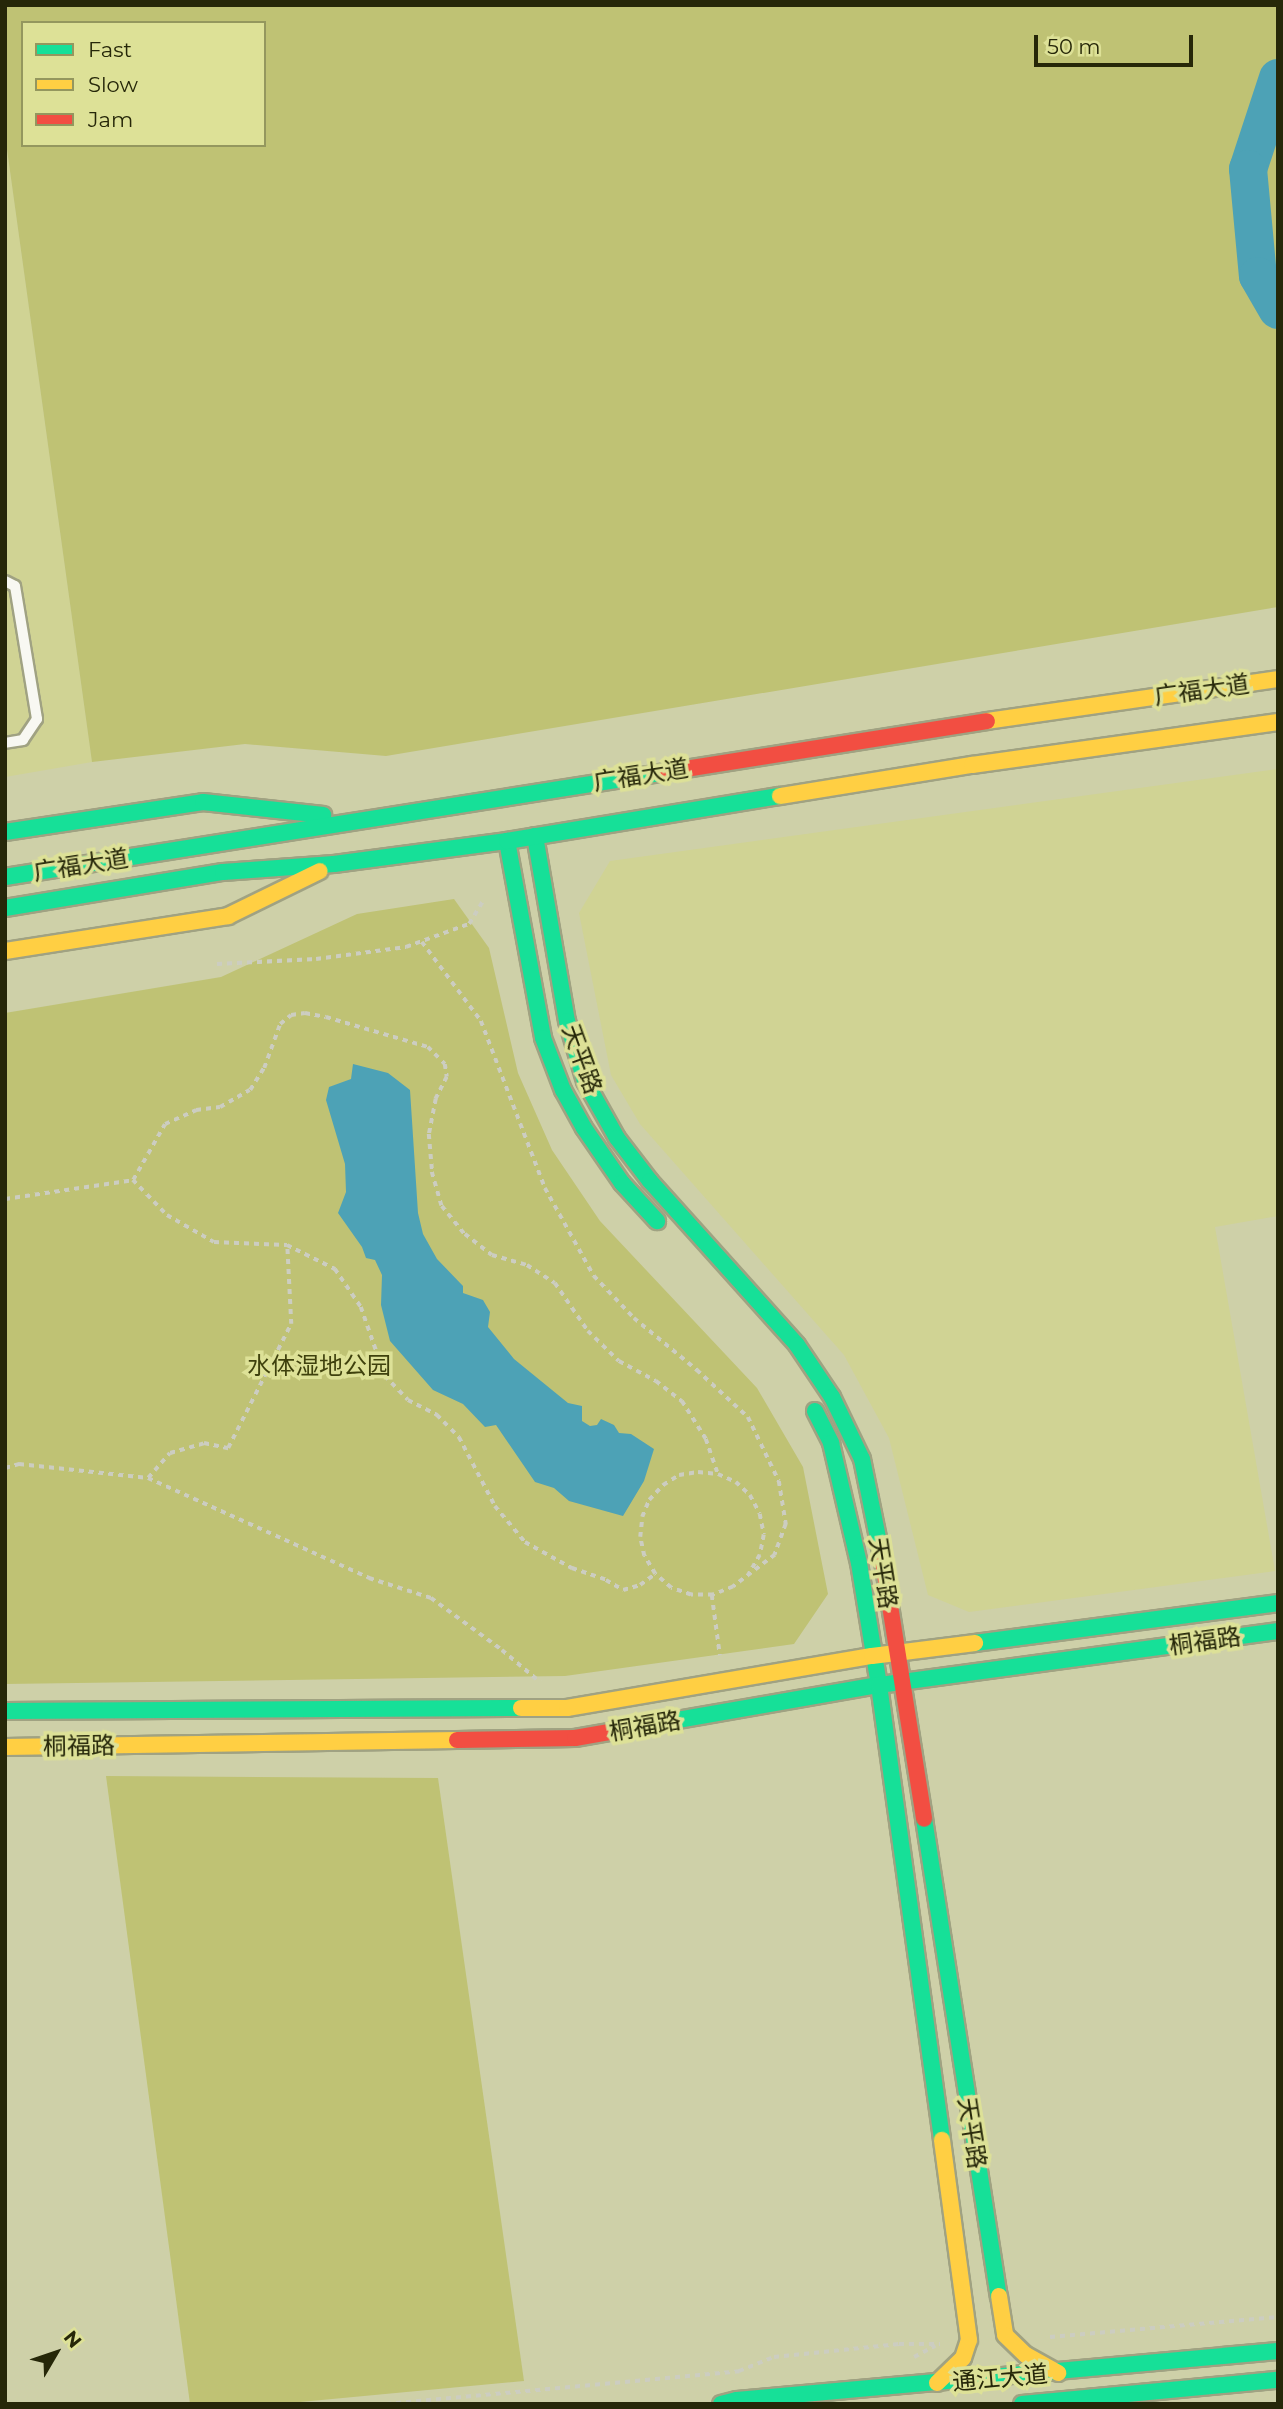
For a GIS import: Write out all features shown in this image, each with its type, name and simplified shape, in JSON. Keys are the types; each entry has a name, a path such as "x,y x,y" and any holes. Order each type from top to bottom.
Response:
{"street":[{"name":"广福大道","path":"5,877 965,724 1278,679"},
{"name":"广福大道","path":"5,908 223,872 334,864 507,841 959,767 1278,722"},
{"path":"5,832 203,802 359,819"},
{"name":"天平路","path":"535,836 567,1021 585,1082 617,1138 650,1181 797,1345 832,1397 862,1459 883,1560 895,1653 1005,2335 1026,2355 1058,2372"},
{"name":"天平路","path":"507,841 543,1038 562,1090 584,1128 622,1183 668,1234"},
{"path":"5,951 228,916 334,864"},
{"name":"天平路","path":"810,1399 831,1443 859,1563 879,1685 969,2340"},
{"name":"桐福路","path":"5,1711 566,1708 873,1656 1278,1603"},
{"name":"桐福路","path":"5,1747 575,1738 879,1685 1278,1631"},
{"path":"937,2383 964,2358 969,2340"},
{"name":"通江大道","path":"722,2404 737,2400 1278,2351"},
{"name":"通江大道","path":"1022,2404 1278,2380"}],"lane":[{"path":"5,580 15,586 37,719 23,740 5,743"}],"path":[{"path":"218,964 316,960 406,947 469,924 483,901"},
{"path":"422,942 481,1021 545,1188 594,1276 634,1318 697,1370 748,1418 779,1481 786,1524 775,1555 733,1587 712,1595 691,1595 671,1588 655,1574 644,1556 640,1537 642,1517 649,1500 663,1485 679,1475 698,1472 718,1474 736,1482 750,1495 760,1514 764,1535 760,1555 749,1574"},
{"path":"134,1180 164,1124 196,1110 220,1107 250,1090 264,1068 279,1024 291,1015 305,1013 326,1017 428,1047 445,1064 447,1077 436,1099 429,1134 432,1172 442,1206 466,1234 492,1255 527,1265 555,1283 588,1331 619,1361 656,1381 682,1401 706,1439 718,1474"},
{"path":"5,1199 134,1180"},
{"path":"134,1180 167,1215 214,1242 287,1245 335,1269 361,1307 385,1376 408,1400 437,1415 459,1437 495,1506 524,1542 572,1568 606,1580 623,1590 640,1585 655,1574"},
{"path":"148,1478 170,1453 204,1443 228,1448 290,1324 287,1245"},
{"path":"5,1468 32,1465 148,1478 369,1578 431,1598 502,1650 547,1689"},
{"path":"712,1595 721,1663"},
{"path":"1046,2337 1278,2317"},
{"path":"386,2404 739,2371 774,2357 969,2340"},
{"path":"909,2359 940,2344"}],"shaded area":[{"path":"5,135 92,762 5,777"},
{"path":"1278,769 1278,1216 1215,1227 1275,1571 969,1612 928,1595 889,1438 844,1355 640,1124 611,1075 579,913 610,861"}],"green space":[{"path":"5,5 1278,5 1278,607 386,756 245,744 92,762 5,135"},
{"name":"水体湿地公园","path":"454,899 489,948 518,1073 552,1150 600,1221 757,1388 803,1467 828,1594 794,1644 565,1676 5,1684 5,1013 221,977 357,914"},
{"path":"106,1776 438,1778 524,2381 279,2404 190,2404"}],"water":[{"path":"353,1064 388,1073 410,1090 418,1213 423,1234 437,1259 463,1286 463,1293 483,1300 490,1312 488,1327 514,1359 568,1403 582,1406 582,1421 590,1426 597,1425 601,1419 614,1425 619,1433 631,1434 654,1449 644,1481 623,1516 569,1501 554,1488 535,1482 496,1425 485,1427 463,1404 433,1390 390,1341 381,1305 382,1275 375,1260 366,1258 362,1247 338,1213 346,1192 345,1164 326,1100 329,1087 351,1079"}],"waterway":[{"path":"1278,78 1248,169 1258,276 1278,310"}],"traffic: fast":[{"path":"5,877 660,773"},
{"path":"5,908 223,872 334,864 507,841 780,796"},
{"path":"5,832 203,802 323,815"},
{"path":"535,836 567,1021 585,1081 617,1138 650,1181 797,1345 832,1397 862,1459 883,1562"},
{"path":"507,841 543,1038 563,1090 584,1128 622,1183 657,1221"},
{"path":"815,1411 831,1443 859,1563 879,1685 942,2140"},
{"path":"975,1643 1278,1603"},
{"path":"666,1722 879,1685 1278,1631"},
{"path":"5,1711 521,1708"},
{"path":"924,1819 999,2296"},
{"path":"721,2404 737,2400 1278,2351"},
{"path":"1022,2404 1278,2380"}],"traffic: slow":[{"path":"987,721 1278,679"},
{"path":"780,796 972,765 1278,722"},
{"path":"5,951 228,916 320,871"},
{"path":"521,1708 567,1708 872,1656 975,1643"},
{"path":"5,1747 457,1740"},
{"path":"937,2383 963,2358 969,2340 942,2140"},
{"path":"999,2296 1005,2335 1026,2355 1058,2373"}],"traffic: jam":[{"path":"660,773 987,721"},
{"path":"883,1562 924,1819"},
{"path":"457,1740 575,1738 666,1722"}]}
